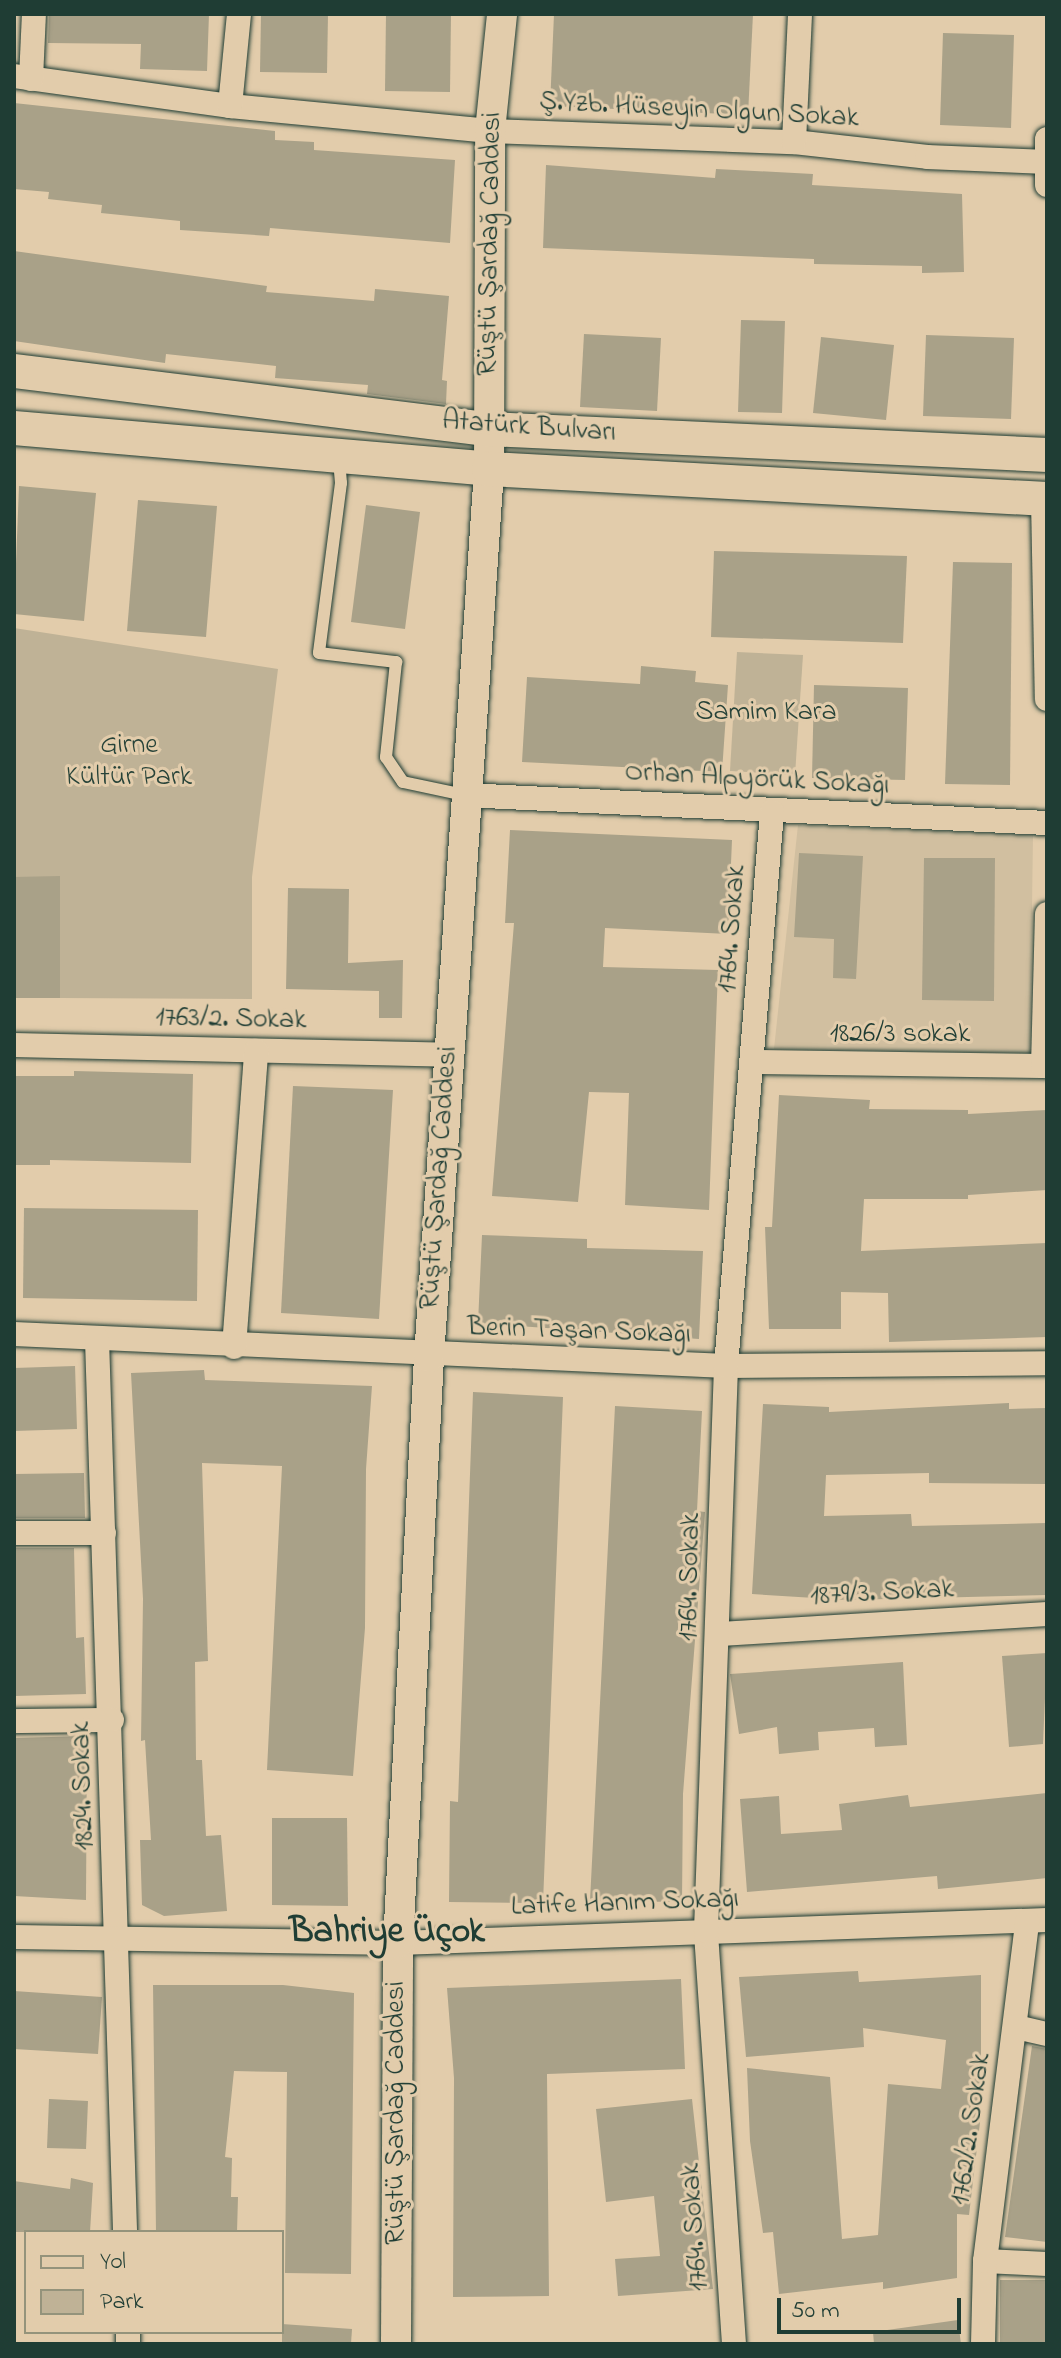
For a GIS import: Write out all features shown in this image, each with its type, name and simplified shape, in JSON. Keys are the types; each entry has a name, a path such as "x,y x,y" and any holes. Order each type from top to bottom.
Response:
{"main road":[{"name":"Atatürk Bulvarı","path":"14,371 488,429 1047,455"},
{"name":"Atatürk Bulvarı","path":"14,428 489,469 1045,499"}],"street":[{"path":"22,77 34,14"},
{"path":"230,106 239,14"},
{"name":"Rüştü Şardağ Caddesi","path":"396,2344 398,1943 429,1357 464,795 489,469 490,131 502,14"},
{"path":"794,142 800,14"},
{"name":"Ş.Yzb. Hüseyin Olgun Sokak","path":"22,77 230,106 490,131 794,142 927,157 1047,162"},
{"path":"1045,499 1047,699"},
{"name":"Orhan Alpyörük Sokağı","path":"464,795 1047,823"},
{"name":"1764. Sokak","path":"734,2344 706,1931 720,1634 726,1366 772,812"},
{"path":"1045,1066 1047,914"},
{"name":"1763/2. Sokak","path":"14,1045 448,1055"},
{"path":"234,1347 256,1051"},
{"name":"1826/3 sokak","path":"753,1062 1045,1066"},
{"name":"Berin Taşan Sokağı","path":"14,1334 429,1357 726,1366 1047,1363"},
{"name":"1824. Sokak","path":"97,1339 119,1942 125,2230"},
{"path":"14,1533 104,1533"},
{"name":"1879/3. Sokak","path":"720,1634 1047,1614"},
{"path":"14,1721 112,1720"},
{"name":"Latife Hanım Sokağı","path":"14,1937 119,1942 398,1943 1037,1921"},
{"name":"1762/2. Sokak","path":"983,2344 985,2261 1016,2027 1037,1921"},
{"path":"1016,2027 1047,2034"},
{"path":"985,2261 1047,2264"}],"lane":[{"path":"339,457 341,483 319,653 396,662 386,757 403,782 464,795"}],"shaded area":[{"path":"798,825 1033,835 1030,1053 774,1049"}],"green space":[{"name":"Girne Kültür Park","path":"14,628 278,669 252,877 252,999 60,998 60,877 14,877"},
{"name":"Samim Kara","path":"737,652 803,655 795,775 730,771"}],"building":[{"path":"49,14 209,14 207,71 140,69 141,44 48,43"},
{"path":"261,14 328,14 327,73 260,72"},
{"path":"386,14 451,14 450,92 385,91"},
{"path":"554,14 753,14 748,115 550,106"},
{"path":"943,33 1014,35 1011,128 940,125"},
{"path":"14,103 275,131 275,140 314,142 314,150 455,160 450,243 270,228 269,236 180,230 180,221 101,213 102,205 48,199 49,192 14,189"},
{"path":"546,165 715,178 716,169 813,174 812,185 962,194 964,272 922,273 922,266 814,264 814,259 543,248"},
{"path":"14,251 267,286 266,292 374,301 375,289 449,296 442,380 447,381 446,404 367,394 368,385 275,378 276,366 166,354 165,363 14,341"},
{"path":"741,320 785,321 782,413 738,412"},
{"path":"584,334 661,338 657,411 580,407"},
{"path":"926,335 1014,338 1011,419 923,416"},
{"path":"821,337 894,345 886,420 813,413"},
{"path":"19,486 96,493 84,621 14,614"},
{"path":"138,500 217,506 206,637 127,631"},
{"path":"366,505 420,512 405,629 351,622"},
{"path":"714,551 907,556 903,643 711,637"},
{"path":"953,562 1012,563 1010,785 945,784"},
{"path":"641,666 696,671 695,682 728,685 722,772 522,762 527,677 640,684"},
{"path":"814,685 908,688 905,780 812,778"},
{"path":"510,830 732,840 728,934 605,928 603,967 718,970 709,1210 625,1205 629,1093 589,1092 578,1202 492,1196 514,923 505,923"},
{"path":"799,853 863,856 856,979 833,978 834,939 794,937"},
{"path":"924,858 995,858 994,1001 922,1000"},
{"path":"60,876 60,998 14,998 14,877"},
{"path":"288,888 349,889 348,963 403,960 402,1018 379,1018 379,991 286,989"},
{"path":"74,1071 193,1074 191,1163 50,1160 50,1165 14,1165 14,1076 74,1076"},
{"path":"293,1086 393,1090 379,1319 281,1313"},
{"path":"779,1095 870,1100 869,1109 968,1110 968,1114 1047,1110 1047,1190 968,1195 968,1199 864,1199 861,1251 1047,1243 1047,1337 889,1342 888,1293 841,1292 841,1329 769,1329 765,1227 772,1227"},
{"path":"24,1208 198,1210 197,1301 23,1298"},
{"path":"482,1235 587,1239 587,1248 703,1251 699,1339 478,1323"},
{"path":"75,1366 77,1429 14,1431 14,1368"},
{"path":"204,1370 205,1380 372,1386 366,1469 365,1628 353,1776 267,1770 282,1466 202,1463 208,1661 195,1662 196,1760 202,1760 206,1836 221,1835 227,1911 164,1916 142,1905 140,1840 151,1840 145,1740 141,1741 143,1599 131,1373"},
{"path":"473,1392 563,1397 543,1903 449,1902 450,1801 458,1802"},
{"path":"1009,1403 1009,1409 1047,1408 1047,1484 929,1483 929,1473 826,1475 824,1516 911,1514 912,1526 1047,1523 1047,1595 847,1600 752,1594 763,1404 829,1407 829,1412"},
{"path":"615,1406 702,1411 697,1511 705,1512 683,1794 682,1902 590,1901"},
{"path":"84,1473 85,1518 14,1518 14,1474"},
{"path":"14,1548 74,1548 76,1638 84,1637 86,1694 14,1696"},
{"path":"1047,1653 1043,1744 1009,1747 1002,1656"},
{"path":"903,1662 907,1745 875,1747 874,1728 818,1732 819,1750 779,1754 777,1727 739,1734 730,1674"},
{"path":"87,1736 86,1900 14,1896 14,1738"},
{"path":"1047,1793 1047,1878 938,1889 937,1876 747,1892 740,1799 779,1796 781,1834 842,1830 839,1804 908,1795 910,1807"},
{"path":"272,1818 347,1818 348,1906 272,1905"},
{"path":"858,1971 859,1982 981,1975 981,2114 969,2215 957,2214 957,2278 883,2289 883,2282 779,2294 773,2232 763,2233 750,2141 747,2068 830,2077 842,2239 878,2235 888,2084 941,2089 946,2040 863,2028 864,2047 746,2057 739,1977"},
{"path":"681,1979 685,2069 547,2074 549,2296 453,2297 454,2078 447,1988"},
{"path":"153,1985 283,1985 354,1993 351,2274 285,2273 287,2072 234,2071 225,2157 232,2158 231,2197 238,2197 237,2230 156,2230"},
{"path":"14,1991 102,1997 98,2054 14,2049"},
{"path":"1032,2046 1047,2049 1047,2242 1005,2237"},
{"path":"49,2099 88,2101 86,2149 47,2148"},
{"path":"692,2099 713,2289 618,2296 615,2259 660,2256 654,2196 606,2202 596,2109"},
{"path":"71,2178 93,2183 90,2230 14,2232 14,2181 70,2189"},
{"path":"1000,2280 1047,2280 1047,2344 1000,2344"},
{"path":"958,2320 961,2344 874,2344 873,2332"},
{"path":"284,2324 352,2329 351,2344 282,2344"}],"district":[{"name":"Bahriye Üçok","path":"387,1933"}]}
